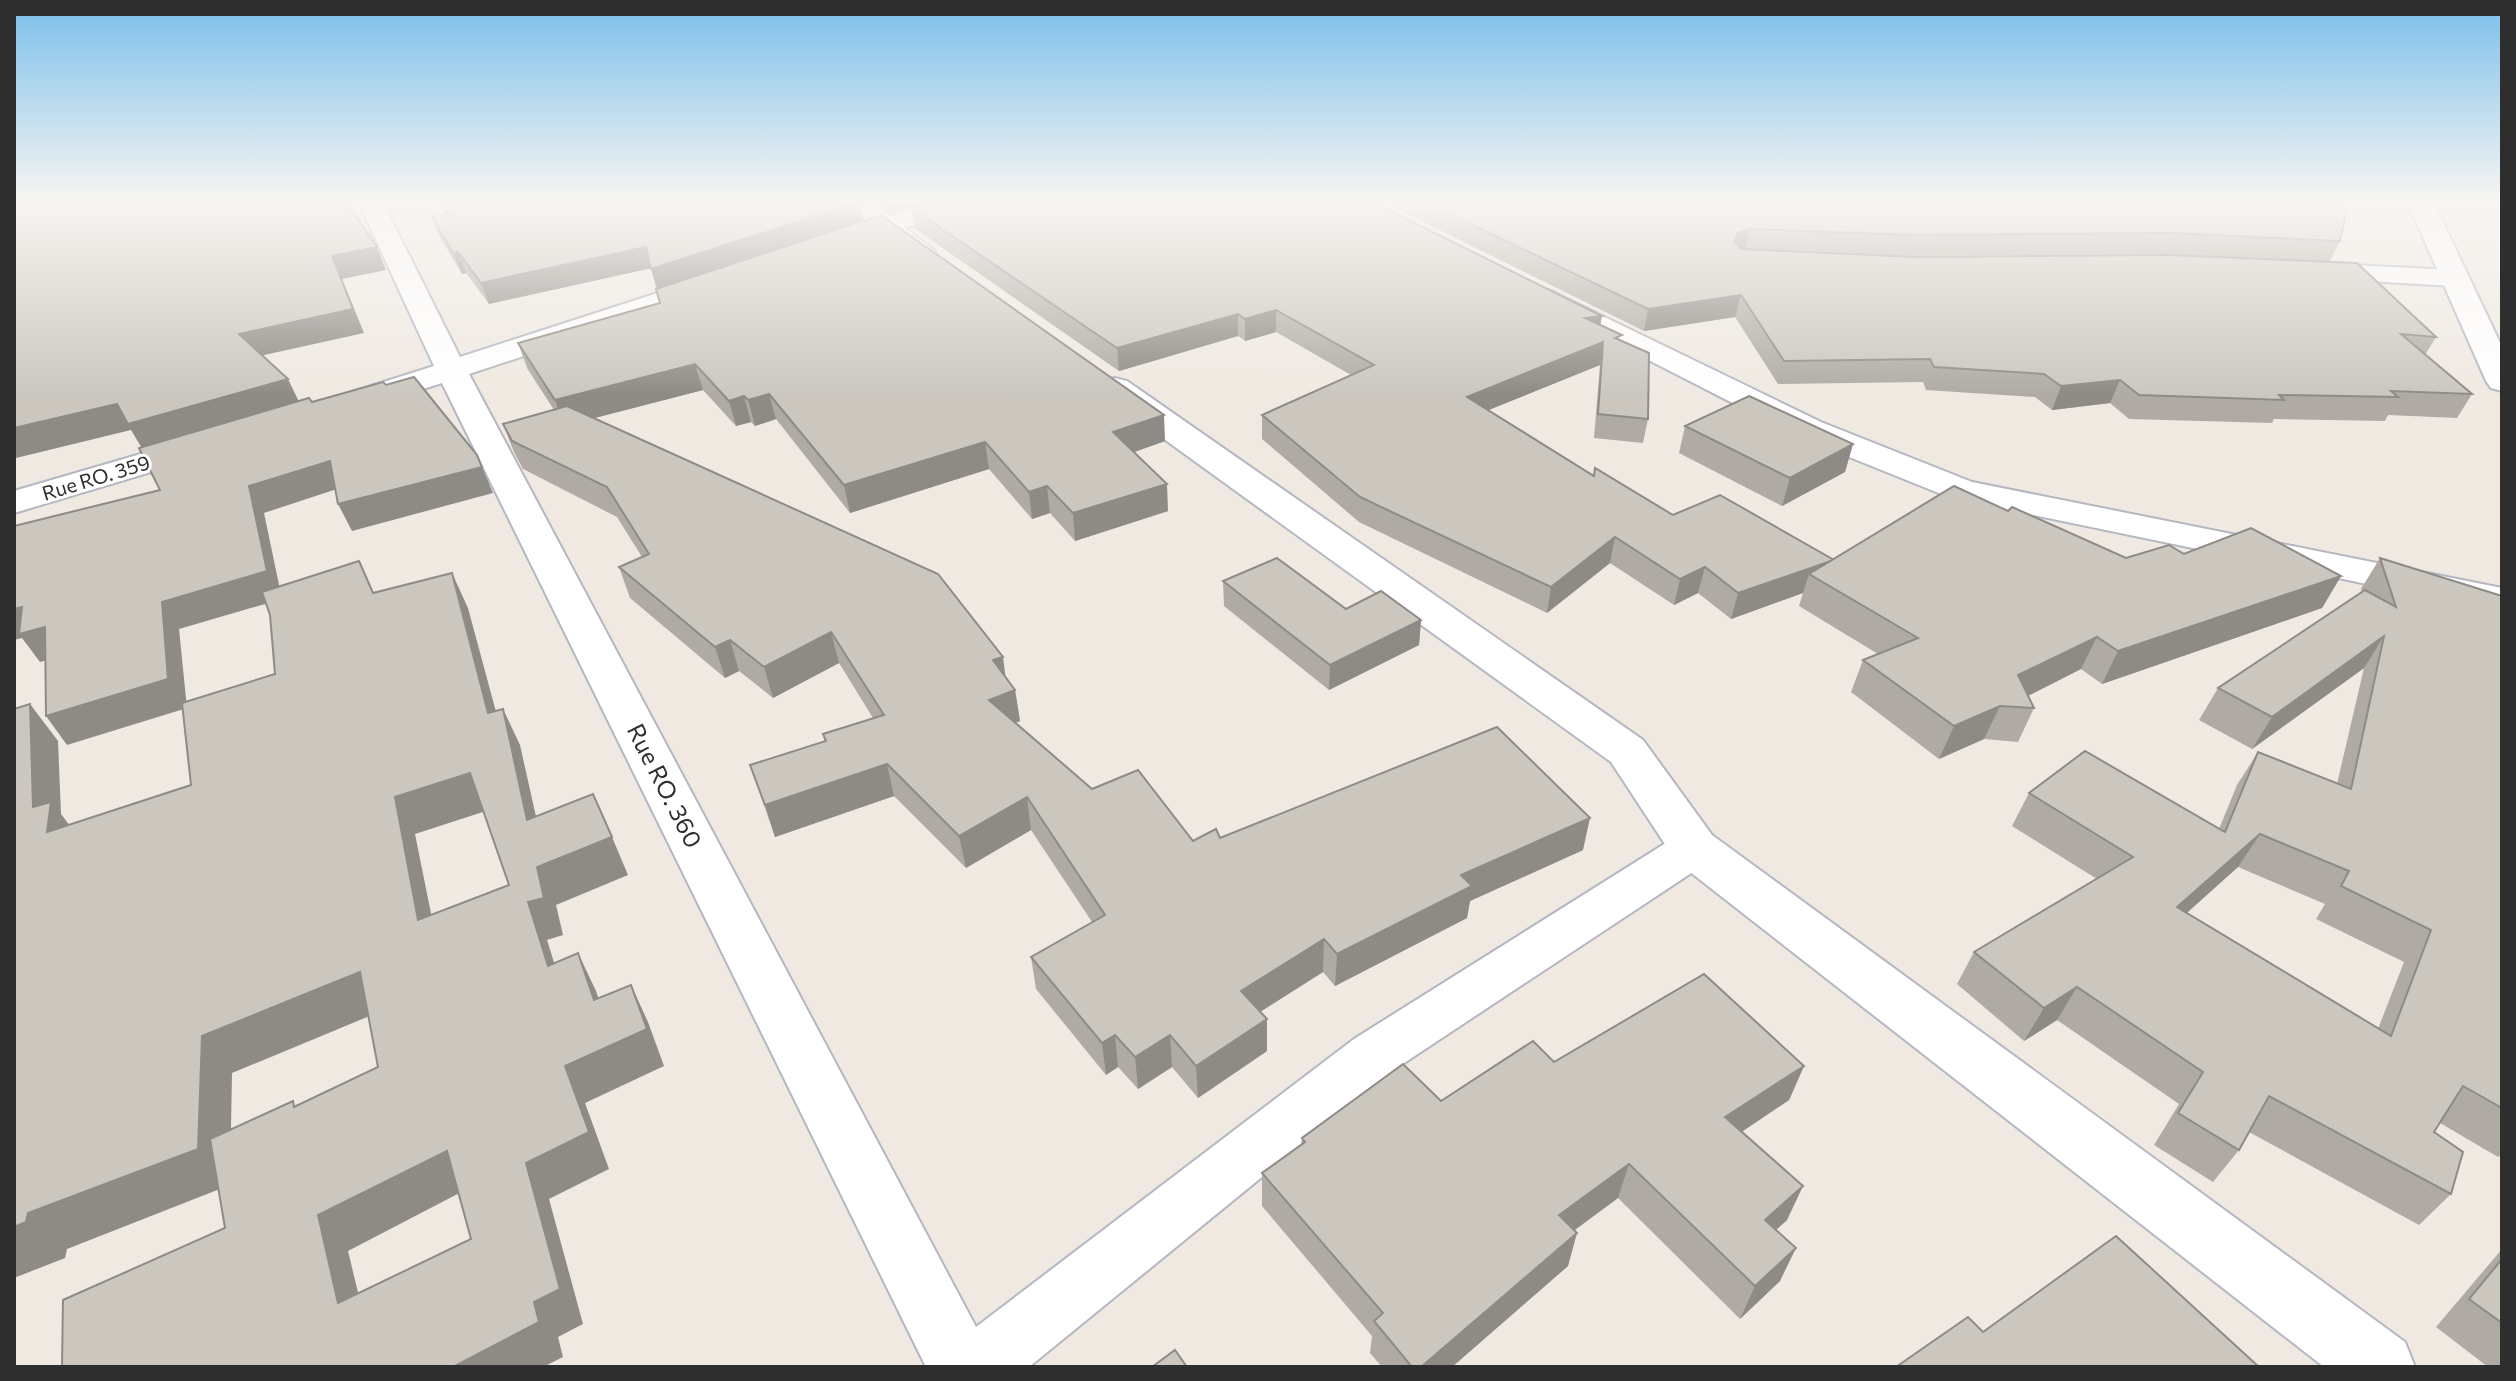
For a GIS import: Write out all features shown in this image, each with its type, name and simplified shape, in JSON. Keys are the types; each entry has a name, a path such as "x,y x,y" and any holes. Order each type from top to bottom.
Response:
{"street":[{"name":"Rue RO. 360","path":"402,267 452,372 961,1367"},
{"path":"945,267 951,272"},
{"path":"2448,267 2502,381"},
{"path":"2283,270 2453,278"},
{"path":"331,408 452,372 736,277"},
{"path":"1528,288 1809,429 1963,491 2502,600"},
{"path":"1081,364 1627,751 1694,848 2380,1367"},
{"name":"Rue RO. 359","path":"14,502 225,439"},
{"path":"977,1367 1373,1055 1694,848"}],"building":[{"path":"14,267 337,267 353,309 239,334 288,379 128,424 117,404 14,428"},
{"path":"469,267 552,267 481,283"},
{"path":"722,267 955,267 1164,415 1113,432 1167,484 1073,513 1047,486 1029,492 985,442 844,485 769,394 729,401 695,364 555,400 518,343 660,303 656,289"},
{"path":"998,267 1504,267 1602,316 1585,318 1622,335 1615,338 1649,353 1648,419 1598,414 1603,342 1467,397 1594,476 1595,468 1673,515 1720,495 1834,560 1738,593 1705,567 1680,579 1615,537 1551,587 1360,497 1262,415 1374,365 1276,310 1245,319 1238,314 1117,348"},
{"path":"1561,267 2362,267 2436,337 2401,334 2472,394 2391,391 2398,397 2279,395 2284,400 2139,395 2120,380 2061,386 2044,374 1934,367 1930,359 1784,361 1741,295 1648,309"},
{"path":"414,377 477,455 482,467 338,504 330,461 249,486 267,571 162,602 168,679 46,716 45,627 19,634 22,607 14,609 14,526 160,490 139,448 309,398 312,402 383,382 386,385"},
{"path":"1749,396 1853,444 1790,478 1685,426"},
{"path":"567,406 938,574 1003,657 993,660 1015,690 989,700 1092,789 1138,770 1193,841 1216,829 1220,838 1497,727 1590,818 1461,875 1472,886 1337,954 1324,939 1241,991 1267,1019 1196,1066 1170,1035 1135,1057 1115,1035 1102,1043 1031,957 1105,915 1027,797 959,836 887,764 765,805 750,765 826,741 823,734 884,715 831,632 764,667 730,640 715,647 619,567 649,554 607,487 512,441 503,424"},
{"path":"1954,486 2008,511 2012,507 2126,558 2169,545 2184,554 2251,528 2341,576 2118,651 2097,637 2018,675 2034,708 2000,706 1954,726 1863,660 1918,638 1809,574"},
{"path":"1277,558 1346,609 1381,591 1421,620 1330,665 1223,581"},
{"path":"2380,558 2502,596 2502,1108 2463,1086 2434,1132 2463,1152 2451,1194 2269,1096 2239,1150 2178,1113 2203,1072 2077,987 2044,1008 1974,952 2133,857 2029,793 2085,751 2225,832 2258,752 2351,789 2384,636 2272,717 2218,688 2365,590 2396,607","holes":["2260,834 2349,871 2341,886 2431,930 2391,1036 2177,907"]},
{"path":"359,561 373,593 452,573 488,713 503,709 527,820 593,794 612,837 537,867 544,898 528,902 548,966 578,953 594,1000 631,985 647,1029 565,1066 589,1132 526,1163 560,1289 534,1302 539,1322 453,1367 62,1367 63,1300 225,1228 210,1139 293,1101 294,1107 378,1067 360,972 202,1036 198,1149 28,1213 26,1222 14,1227 14,709 30,704 33,807 51,802 47,832 191,785 182,703 275,674 270,615 262,592","holes":["470,773 509,885 418,920 395,797","447,1151 471,1239 338,1303 318,1215"]},
{"path":"1704,974 1804,1066 1725,1117 1803,1186 1765,1220 1796,1248 1755,1286 1629,1164 1559,1215 1577,1233 1421,1367 1412,1367 1374,1321 1383,1313 1262,1173 1305,1142 1302,1138 1403,1064 1441,1101 1533,1041 1554,1062"},
{"path":"2116,1236 2259,1367 1896,1367 1968,1317 1983,1332"},
{"path":"2502,1259 2502,1323 2469,1299"},
{"path":"1175,1350 1187,1367 1152,1367"}]}
